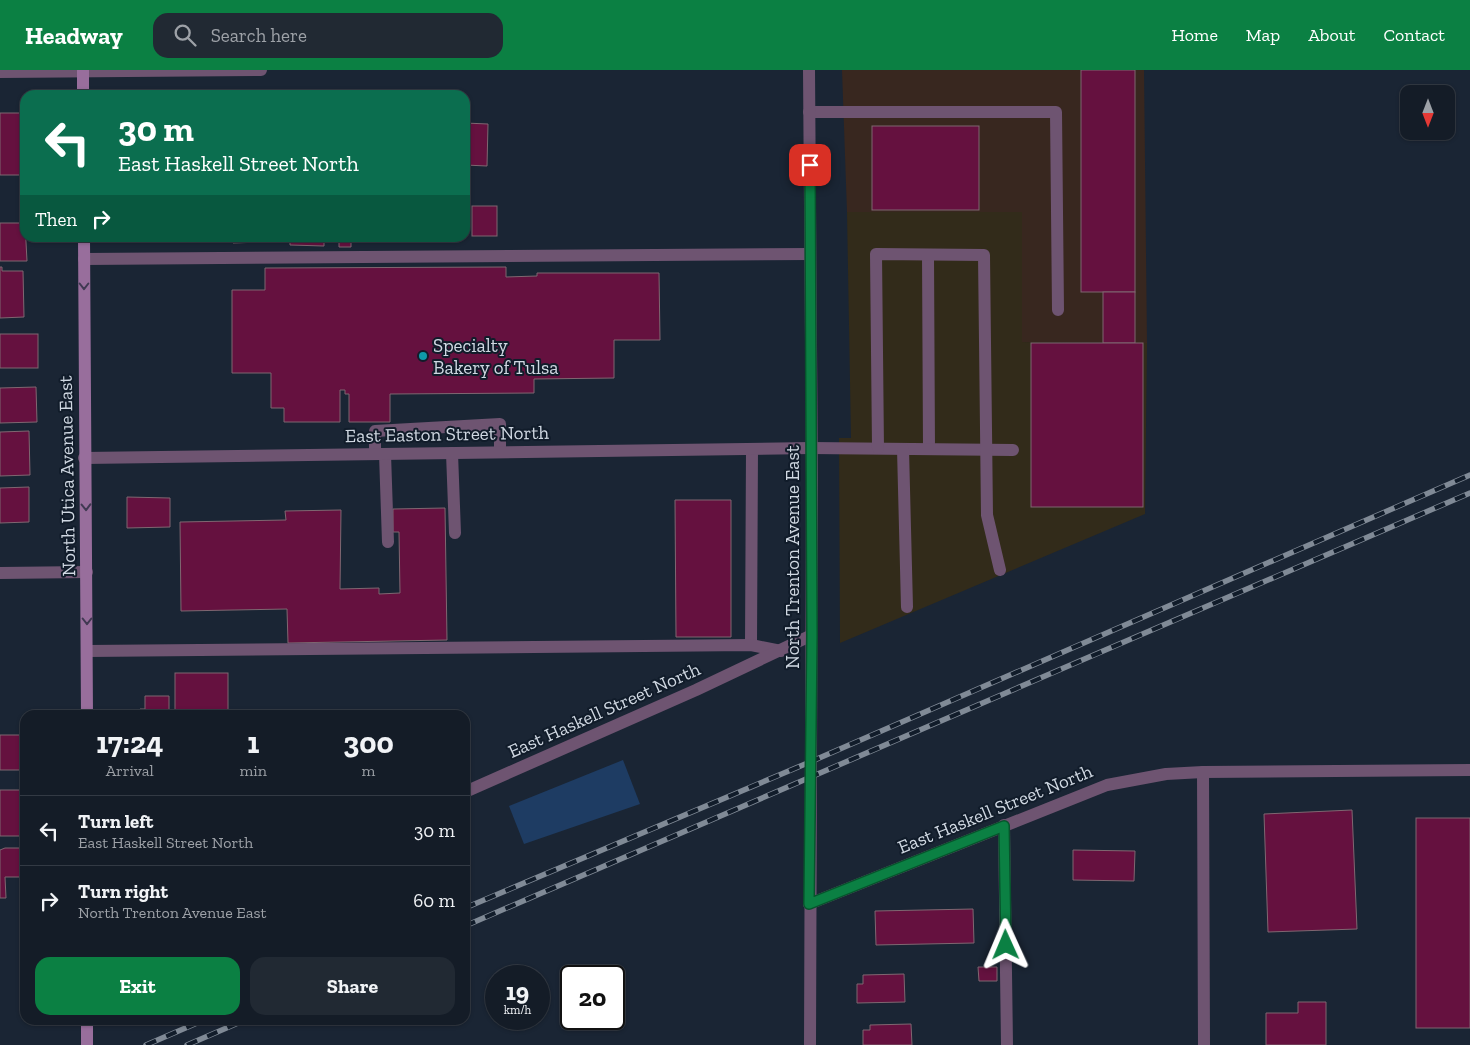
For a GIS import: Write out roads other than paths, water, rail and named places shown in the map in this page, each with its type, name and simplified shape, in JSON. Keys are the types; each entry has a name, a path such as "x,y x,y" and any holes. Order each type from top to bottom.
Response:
{"main road":[{"path":"83,71 83,90"},
{"name":"North Utica Avenue East","path":"84,242 87,710"},
{"path":"87,1025 87,1045"}],"street":[{"path":"0,72 262,70"},
{"name":"North Trenton Avenue East","path":"809,70 812,635 809,904 810,1045"},
{"path":"809,112 1056,112 1058,310"},
{"path":"84,259 810,254"},
{"path":"878,448 876,254 984,256 987,515 1000,570"},
{"path":"928,255 929,449"},
{"path":"388,542 380,454 375,431 500,424 500,452"},
{"name":"East Easton Street North","path":"84,458 811,448 1013,450"},
{"path":"751,644 752,449"},
{"path":"903,449 907,607"},
{"path":"452,453 455,533"},
{"path":"0,573 87,572"},
{"name":"East Haskell Street North","path":"470,790 696,690 812,635"},
{"path":"87,650 751,644 780,651"},
{"name":"East Haskell Street North","path":"809,904 1107,785 1166,774 1203,772 1470,770"},
{"path":"1203,772 1204,1045"},
{"path":"1004,826 1007,1045"}],"railway":[{"path":"470,906 810,762 1470,475"},
{"path":"470,924 1470,493"},
{"path":"146,1045 192,1025"},
{"path":"187,1045 233,1025"}],"place":[{"name":"Specialty Bakery of Tulsa","path":"423,356"}]}
